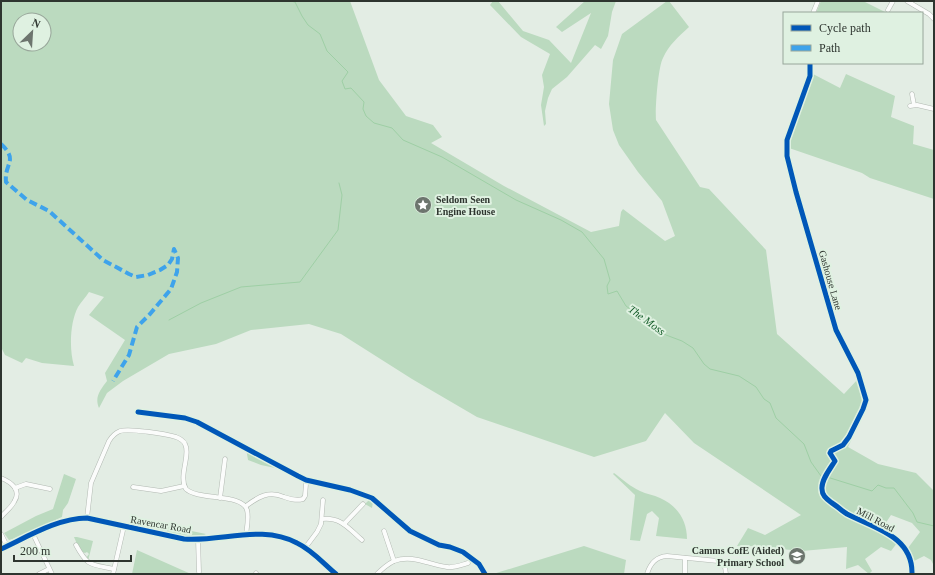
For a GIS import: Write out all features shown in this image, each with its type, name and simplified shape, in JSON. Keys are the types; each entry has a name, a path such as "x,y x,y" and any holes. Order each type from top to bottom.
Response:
{"street":[{"path":"813,12 818,1"},
{"path":"888,10 892,1"},
{"path":"908,1 930,14 934,19"},
{"name":"Gashouse Lane","path":"810,64 810,76 787,140 787,156 836,330 858,373 866,400 864,409 849,437 843,445 830,453 835,461 822,486"},
{"path":"912,94 912,105 934,109"},
{"path":"87,518 91,483 111,438 116,433 130,430 176,437 182,440 185,443 186,449 183,480 184,486 191,493 236,500 246,506 248,513 246,535"},
{"path":"220,498 225,459"},
{"path":"1,478 10,482 15,488 16,494 15,502 1,517"},
{"path":"15,488 26,484 44,490 50,489"},
{"path":"246,506 257,498 267,494 295,500 303,499 305,496 306,484"},
{"path":"133,487 161,491 184,486"},
{"name":"Mill Road","path":"822,486 823,496 846,513 884,531 901,544 911,560 912,574"},
{"path":"305,548 320,528 323,500"},
{"path":"344,524 363,504"},
{"name":"Ravencar Road","path":"1,549 63,521 75,518 87,518 180,538 198,539 263,534 278,536 297,543 305,548 336,574"},
{"path":"322,519 334,519 344,524 359,540"},
{"path":"76,545 85,561 113,572 124,526"},
{"path":"384,531 394,561"},
{"path":"1,534 7,546"},
{"path":"33,534 52,574"},
{"path":"198,539 199,572"},
{"path":"82,556 88,553"},
{"path":"647,574 650,565 659,558 666,556 718,561 725,567 726,574"},
{"path":"685,558 685,574"},
{"path":"377,574 394,561 413,559 452,567 468,563"},
{"path":"39,574 49,569"},
{"path":"327,574 330,570"}],"green space":[{"path":"1,1 350,1 379,80 406,116 433,125 442,137 431,143 504,186 591,232 619,226 621,212 623,209 665,241 675,236 662,201 638,172 619,145 613,130 609,104 613,60 622,34 669,1 689,27 671,45 665,53 661,63 657,88 656,120 700,187 709,189 766,250 777,334 844,394 858,379 867,408 848,447 878,464 916,473 934,491 934,566 931,560 924,556 914,561 908,548 920,532 912,523 891,515 883,527 897,543 891,551 881,547 865,559 872,571 869,574 858,565 846,569 847,547 802,551 737,546 748,528 765,535 801,515 694,443 665,413 646,441 594,457 477,417 412,379 341,334 309,324 251,330 216,344 169,354 123,381 107,393 99,408 97,400 107,381 105,373 125,340 89,315 104,297 89,292 75,313 71,336 71,352 74,366 42,363 26,358 22,363 5,355 1,347"},
{"path":"493,1 498,1 523,31 549,40 571,63 591,13 562,32 556,27 585,1 616,1 612,12 608,36 601,49 595,45 567,77 552,89 545,111 546,124 544,126 541,105 544,87 542,75 550,54 521,37 490,5"},
{"path":"821,1 863,1 885,12 816,12"},
{"path":"813,74 840,88 846,74 895,96 891,117 914,126 913,144 934,150 934,199 870,178 862,173 789,148 789,139"},
{"path":"246,448 302,476 343,486 374,496 379,503 378,506 373,502 372,508 365,504 369,500 344,489 306,481 280,469 261,465 248,460"},
{"path":"614,473 642,492 660,498 672,505 683,520 687,532 687,539 656,536 659,518 652,511 647,514 640,541 630,540 635,495 613,474"},
{"path":"64,474 76,479 68,503 63,510 62,517 9,540 4,533 53,509"},
{"path":"167,526 206,534 186,537 149,529 149,527 166,529"},
{"path":"74,537 93,541 88,561 86,558 89,554 87,552 85,553 80,551"},
{"path":"584,546 626,560 624,574 493,574"},
{"path":"137,550 191,574 132,574"}],"waterway":[{"name":"The Moss","path":"290,1 295,2 308,25 320,34 327,51 348,72 342,81 345,89 351,88 364,102 363,109 366,116 374,123 392,128 403,140 442,157 516,200 561,220 582,232 604,259 610,280 607,286 608,294 617,291 626,306 666,335 682,341 693,348 704,364 710,369 739,376 756,387 764,399 770,403 776,418 804,444 811,462 821,476 824,477"},
{"path":"169,320 201,303 241,287 300,282 338,230 342,195 339,183"},
{"name":"The Moss","path":"827,477 872,491 878,485 886,488 894,488 913,513 917,522 934,526"}],"marked path":[{"path":"1,144 9,154 10,158 6,182 27,200 49,211 103,260 136,277 148,275 168,265 172,259 174,249 178,258 177,272 171,289 137,327 129,355 113,381"}],"cycle path":[{"path":"810,64 810,76 787,140 787,156 836,330 858,373 866,400 849,437 843,445 830,453 835,461 824,478 822,491 827,499 845,513 880,529 899,542 911,561 912,574"},
{"path":"138,412 185,418 197,422 306,480 350,490 372,498 410,531 439,545 463,552 479,564 485,574"},
{"path":"1,549 32,534 65,521 87,518 184,539 256,534 284,537 308,549 336,574"}],"place":[{"name":"Seldom Seen Engine House","path":"423,205"},
{"name":"Camms CofE (Aided) Primary School","path":"797,556"}]}
